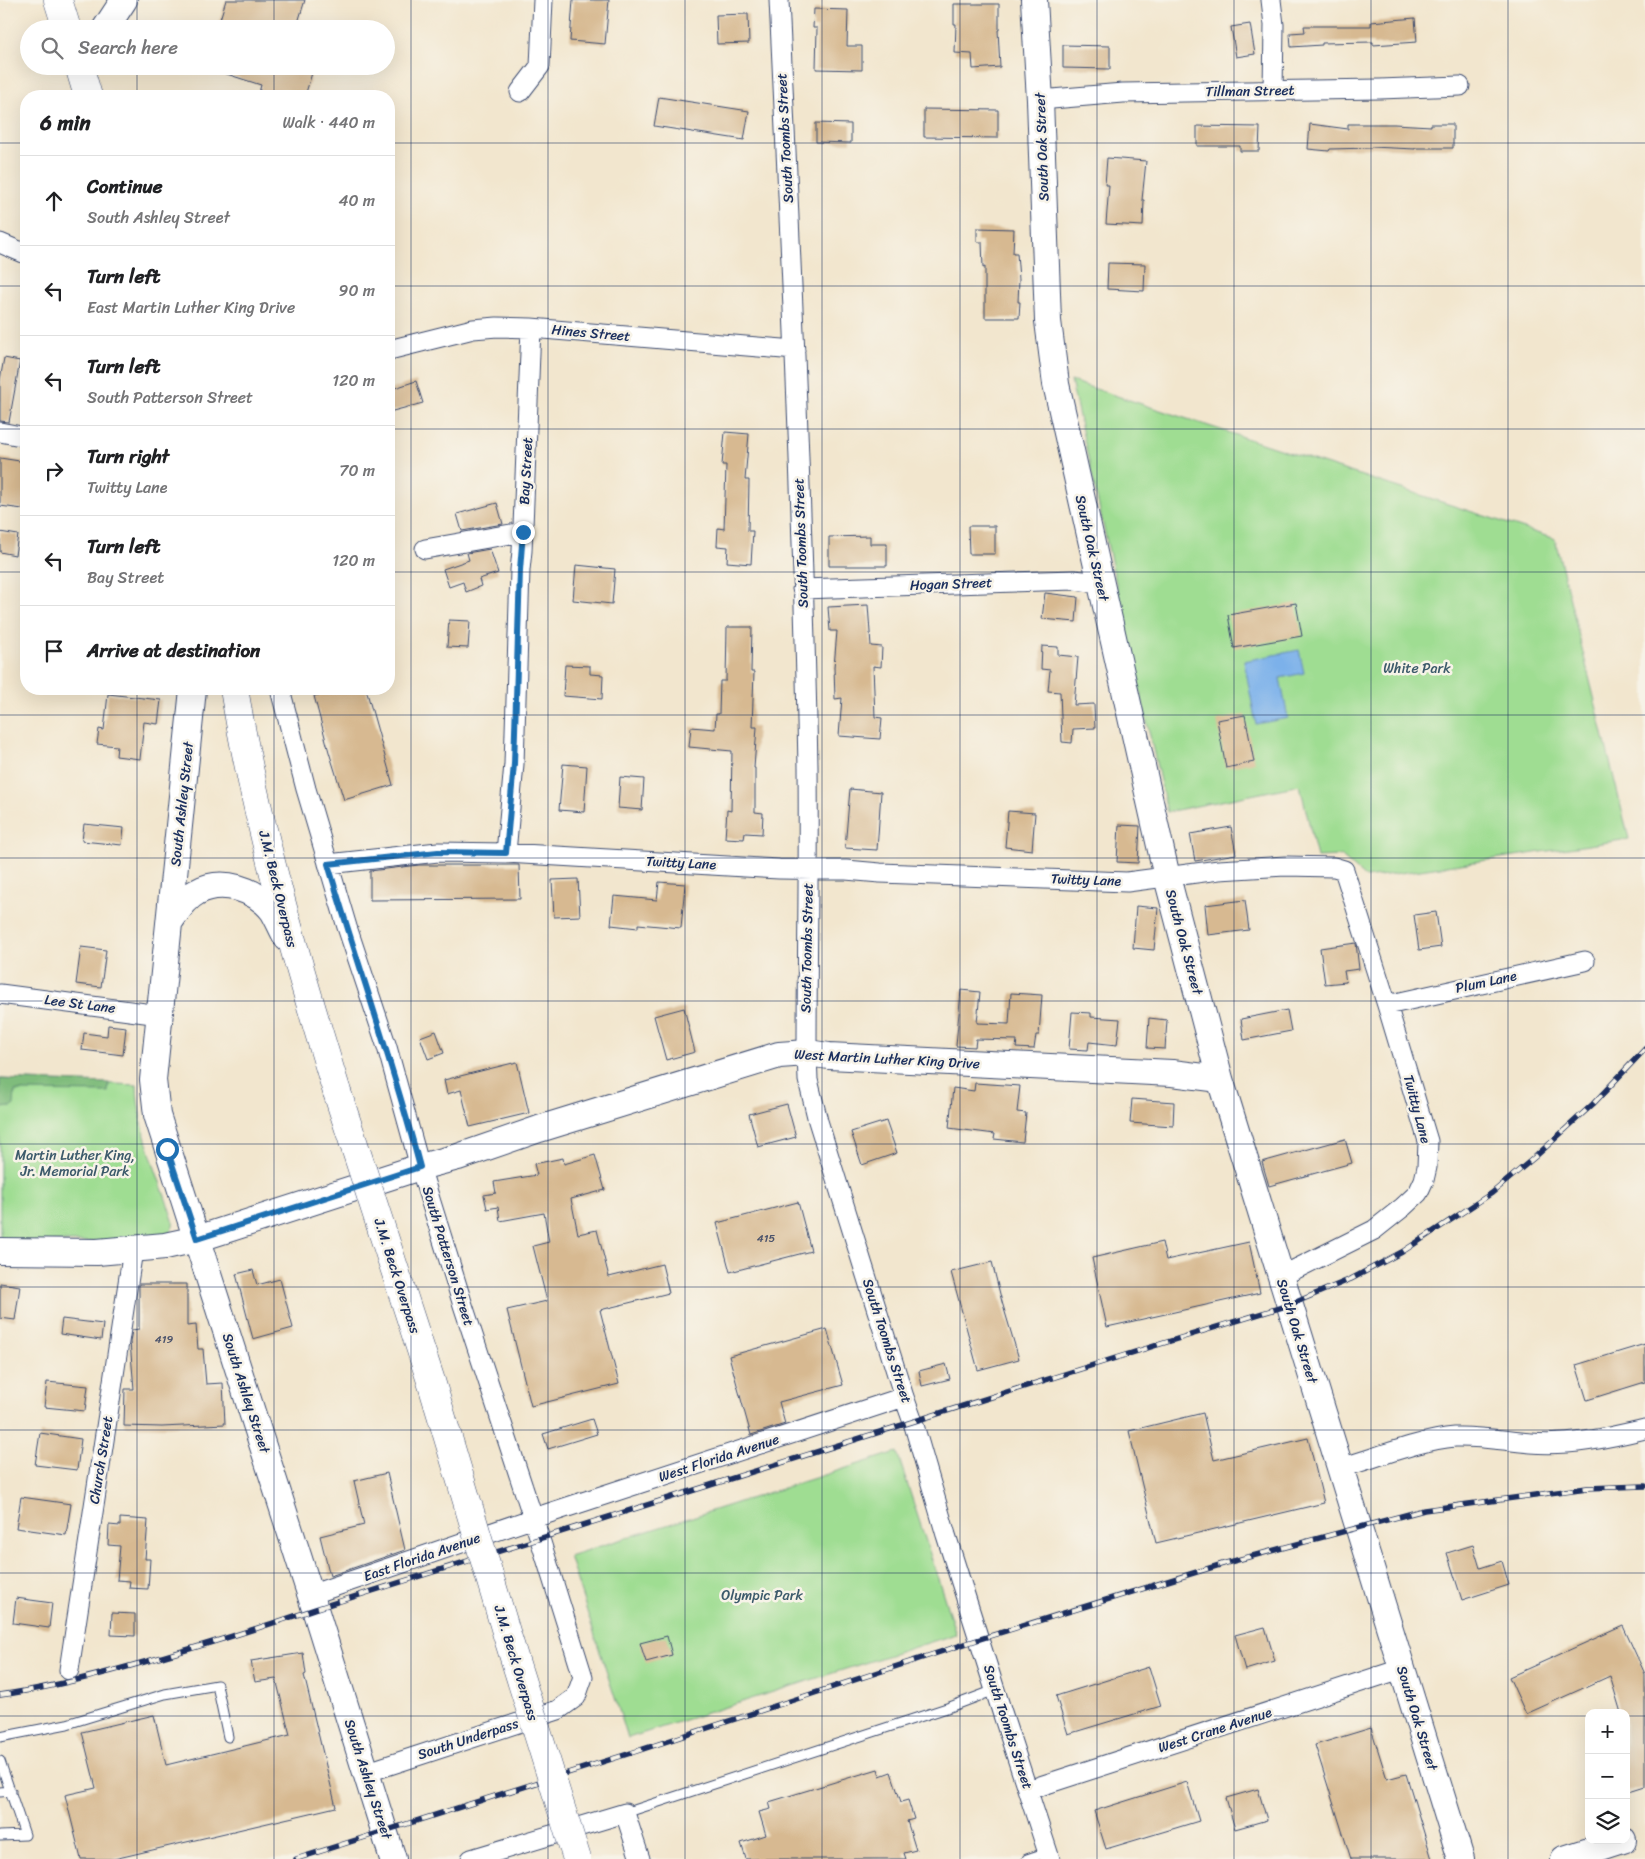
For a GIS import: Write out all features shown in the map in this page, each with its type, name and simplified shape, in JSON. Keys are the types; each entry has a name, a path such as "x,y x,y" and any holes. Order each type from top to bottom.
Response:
{"main road":[{"path":"58,0 64,20"},
{"path":"82,75 86,90"},
{"name":"J.M. Beck Overpass","path":"235,695 248,770 293,950 431,1381 507,1635 577,1859"}],"street":[{"path":"111,20 124,0"},
{"path":"520,92 540,66 543,0"},
{"name":"South Toombs Street","path":"779,0 795,350 808,760 808,1080 818,1121 913,1422 946,1535 1049,1855"},
{"name":"South Oak Street","path":"1034,0 1040,100 1048,321 1052,353 1062,417 1167,877 1220,1079 1461,1859"},
{"path":"1271,0 1274,25 1273,90"},
{"name":"Tillman Street","path":"1040,100 1123,93 1460,86"},
{"path":"0,243 20,251"},
{"name":"Hines Street","path":"395,348 473,329 531,328 795,350"},
{"name":"Bay Street","path":"506,853 514,764 520,570 531,328"},
{"path":"0,432 20,437"},
{"path":"425,549 523,532"},
{"name":"Hogan Street","path":"802,589 1074,580 1100,583"},
{"name":"South Ashley Street","path":"193,695 153,1080 156,1113 393,1859"},
{"name":"South Patterson Street","path":"282,695 306,789 347,927 387,1047 420,1167 462,1302 534,1518 583,1677"},
{"name":"Twitty Lane","path":"328,864 438,852 506,853 808,870 1127,882 1219,870 1285,866 1334,867 1344,870 1428,1141 1427,1167 1418,1193 1404,1207 1374,1230 1280,1277"},
{"name":"South Ashley Street","path":"171,920 186,899 197,892 209,887 238,888 250,892 272,910 293,950"},
{"name":"Plum Lane","path":"1387,1004 1585,961"},
{"name":"Lee St Lane","path":"0,994 160,1015"},
{"name":"West Martin Luther King Drive","path":"0,1252 133,1250 197,1239 420,1167 458,1158 539,1129 780,1055 807,1053 829,1056 1172,1073 1220,1079"},
{"name":"Church Street","path":"69,1670 133,1250"},
{"name":"West Florida Avenue","path":"534,1518 904,1397"},
{"path":"1340,1468 1427,1442 1454,1437 1532,1443 1568,1442 1610,1437 1645,1430"},
{"name":"East Florida Avenue","path":"310,1595 534,1518"},
{"name":"West Crane Avenue","path":"1028,1790 1401,1669"},
{"name":"South Underpass","path":"365,1774 558,1710 576,1697 583,1677"},
{"path":"471,1859 625,1813 640,1859"},
{"path":"1630,1838 1645,1833"},
{"path":"1564,1859 1612,1844"}],"lane":[{"path":"0,1738 67,1724 165,1694 217,1685 228,1737"},
{"path":"625,1813 932,1713 995,1690"},
{"path":"0,1761 25,1835 0,1836"},
{"path":"0,1792 11,1791"},
{"path":"1026,1859 1049,1855"}],"green space":[{"name":"White Park","path":"1071,381 1555,539 1629,839 1366,878 1341,856 1317,857 1300,785 1167,812"},
{"name":"Martin Luther King, Jr. Memorial Park","path":"0,1079 137,1085 138,1102 145,1136 173,1220 173,1226 169,1233 167,1235 108,1242 0,1242"},
{"path":"0,1079 109,1083 108,1092 15,1091 14,1105 12,1107 0,1108"},
{"name":"Olympic Park","path":"897,1452 956,1634 628,1738 569,1556"}],"water":[{"path":"1299,650 1304,673 1280,678 1288,718 1256,724 1244,661"}],"building":[{"path":"226,0 305,0 299,20 220,20"},
{"path":"573,0 609,0 605,44 570,41"},
{"path":"954,4 999,4 1000,67 973,69 972,54 955,53 956,24 954,24"},
{"path":"814,9 848,10 847,46 862,46 862,70 816,69 817,28 813,28"},
{"path":"748,14 749,43 717,44 716,15"},
{"path":"1415,18 1417,42 1373,45 1373,42 1322,43 1322,45 1291,47 1290,33 1305,32 1304,26 1371,26 1371,22"},
{"path":"1250,24 1255,54 1236,57 1231,27"},
{"path":"1063,45 1110,46 1110,69 1063,68"},
{"path":"230,75 311,75 307,90 260,90 261,85"},
{"path":"659,97 749,111 744,140 654,126"},
{"path":"924,109 998,110 998,138 924,137"},
{"path":"816,123 851,124 851,143 816,142"},
{"path":"1310,124 1348,129 1348,124 1431,126 1431,124 1453,124 1453,148 1371,147 1330,149 1329,151 1308,149"},
{"path":"1197,126 1260,127 1259,151 1240,151 1240,146 1197,146"},
{"path":"1107,158 1146,161 1142,200 1144,200 1143,226 1106,224 1109,185 1105,185"},
{"path":"977,228 1014,229 1013,253 1017,253 1019,318 985,318 985,267 983,268 982,242 977,242"},
{"path":"1108,263 1145,264 1144,291 1107,289"},
{"path":"4,358 20,361 9,422 0,421 0,380"},
{"path":"416,381 423,403 395,410 395,388"},
{"path":"725,432 749,434 745,480 749,480 748,531 753,531 751,564 727,562 728,547 717,546 718,528 724,529 726,465 722,465"},
{"path":"0,458 20,461 20,509 0,506"},
{"path":"497,503 503,524 462,531 457,514"},
{"path":"968,526 995,526 995,554 969,554"},
{"path":"0,532 18,535 15,555 0,552"},
{"path":"870,536 870,544 887,544 887,566 829,566 829,537"},
{"path":"490,549 498,573 479,579 481,586 466,592 463,582 449,587 443,569 469,560 467,553"},
{"path":"576,565 615,569 612,604 573,600"},
{"path":"1045,593 1078,597 1076,622 1042,619"},
{"path":"1296,603 1302,636 1234,648 1228,615"},
{"path":"868,605 871,646 882,647 881,667 873,666 875,717 882,718 880,739 839,736 842,698 835,699 834,667 837,631 830,631 828,607"},
{"path":"449,620 470,621 468,648 447,647"},
{"path":"727,627 752,627 751,672 754,672 752,727 757,727 754,768 755,812 763,813 762,834 745,833 744,839 725,838 727,810 731,811 732,751 689,747 691,727 715,729 716,714 719,714 720,681 726,681"},
{"path":"1042,646 1058,647 1058,655 1078,657 1074,705 1094,704 1095,728 1073,729 1072,743 1062,742 1060,692 1048,691 1050,670 1041,669"},
{"path":"565,665 590,666 590,674 603,675 602,699 563,696"},
{"path":"108,695 161,700 158,724 144,722 140,759 116,756 117,746 97,744 99,729 104,730"},
{"path":"368,695 393,785 344,800 314,696"},
{"path":"1245,715 1254,762 1226,768 1217,720"},
{"path":"563,764 587,766 584,812 559,810"},
{"path":"620,777 644,779 642,810 618,808"},
{"path":"850,789 881,792 877,850 845,848"},
{"path":"1008,811 1035,813 1032,850 1005,847"},
{"path":"84,824 124,828 122,845 82,841"},
{"path":"1119,825 1140,826 1138,863 1117,862"},
{"path":"1231,827 1236,854 1195,861 1190,834"},
{"path":"419,865 519,865 520,899 370,900 370,871"},
{"path":"578,879 580,916 554,917 552,880"},
{"path":"659,882 685,884 681,928 638,924 638,928 611,925 614,896 657,900"},
{"path":"1245,900 1249,930 1208,935 1205,905"},
{"path":"1136,906 1158,908 1154,950 1133,948"},
{"path":"1436,912 1441,947 1419,950 1414,915"},
{"path":"1356,943 1359,969 1344,971 1346,982 1325,984 1320,948"},
{"path":"81,947 106,950 101,987 76,984"},
{"path":"961,990 980,992 977,1023 1009,1024 1011,993 1042,995 1039,1035 1036,1035 1034,1049 1016,1048 1017,1040 976,1039 975,1047 956,1046"},
{"path":"684,1008 695,1052 666,1060 654,1016"},
{"path":"1287,1010 1291,1031 1244,1040 1241,1019"},
{"path":"1072,1012 1091,1013 1091,1017 1120,1019 1117,1045 1089,1042 1088,1050 1069,1049"},
{"path":"1149,1018 1167,1020 1165,1049 1147,1048"},
{"path":"108,1025 126,1027 123,1055 82,1050 84,1033 107,1036"},
{"path":"436,1031 444,1053 428,1059 420,1037"},
{"path":"517,1062 529,1113 470,1127 461,1090 447,1094 444,1080"},
{"path":"975,1083 1020,1086 1017,1112 1026,1113 1023,1142 994,1139 995,1134 949,1128 953,1088 974,1091"},
{"path":"1132,1099 1174,1102 1173,1126 1130,1123"},
{"path":"787,1104 796,1137 758,1147 749,1114"},
{"path":"886,1121 897,1153 862,1165 851,1132"},
{"path":"1345,1139 1352,1163 1269,1186 1262,1162"},
{"path":"595,1155 605,1190 571,1199 578,1234 597,1230 609,1277 662,1264 669,1293 600,1310 619,1384 531,1406 507,1310 547,1301 533,1246 549,1242 544,1213 500,1221 498,1207 487,1209 484,1195 496,1193 494,1182 537,1175 534,1164 563,1158 564,1164"},
{"path":"798,1202 811,1251 730,1272 717,1223"},
{"path":"1162,1242 1166,1260 1249,1242 1260,1293 1107,1327 1092,1258"},
{"path":"992,1262 1019,1359 978,1370 951,1272"},
{"path":"253,1270 257,1285 280,1279 293,1328 253,1339 236,1274"},
{"path":"0,1283 20,1286 15,1320 0,1318"},
{"path":"139,1284 187,1284 187,1326 196,1325 198,1349 203,1349 206,1384 223,1383 225,1424 162,1427 124,1426 125,1389 134,1389 130,1342 132,1330 139,1329"},
{"path":"62,1319 103,1324 101,1340 60,1334"},
{"path":"827,1329 843,1385 779,1402 785,1424 751,1435 729,1356"},
{"path":"1645,1344 1645,1382 1587,1400 1576,1365"},
{"path":"946,1364 950,1379 922,1386 919,1371"},
{"path":"47,1382 88,1386 85,1411 44,1407"},
{"path":"1203,1413 1214,1460 1308,1438 1324,1503 1156,1543 1129,1431"},
{"path":"592,1419 597,1434 548,1449 543,1434"},
{"path":"40,1433 81,1439 77,1470 35,1465"},
{"path":"387,1473 405,1550 330,1576 320,1536 364,1525 354,1481"},
{"path":"21,1497 71,1504 66,1535 16,1528"},
{"path":"120,1518 148,1520 145,1559 150,1559 148,1589 129,1588 130,1581 117,1580 120,1546 108,1545 109,1525 120,1526"},
{"path":"1473,1545 1480,1568 1502,1561 1509,1585 1462,1600 1447,1553"},
{"path":"16,1598 52,1603 49,1628 13,1623"},
{"path":"112,1613 135,1614 135,1636 111,1635"},
{"path":"1623,1626 1645,1674 1645,1787 1630,1792 1630,1709 1620,1709 1610,1676 1526,1714 1509,1677"},
{"path":"1265,1627 1275,1661 1245,1670 1235,1635"},
{"path":"667,1636 672,1655 646,1662 640,1643"},
{"path":"303,1653 306,1674 304,1675 336,1807 114,1859 81,1859 65,1795 96,1788 82,1732 154,1715 166,1765 290,1735 276,1679 255,1682 251,1661"},
{"path":"1149,1667 1161,1706 1068,1734 1056,1696"},
{"path":"1371,1728 1387,1779 1406,1774 1432,1859 1351,1859 1315,1745"},
{"path":"878,1769 880,1776 891,1772 901,1802 908,1800 914,1819 907,1821 916,1850 904,1853 906,1859 746,1859 741,1843 766,1835 759,1812 771,1809 769,1802"},
{"path":"1187,1782 1199,1821 1106,1849 1094,1811"},
{"path":"1258,1789 1267,1820 1235,1829 1226,1798"}],"railway":[{"path":"0,1695 82,1679 200,1646 1289,1305 1351,1279 1402,1252 1492,1193 1593,1104 1645,1049"},
{"path":"296,1859 634,1752 980,1639 1226,1563 1424,1510 1587,1488 1645,1486"}],"route":[{"path":"167,1149 197,1239 420,1167 387,1047 328,864 438,852 506,853 514,764 520,570 523,532"}]}
